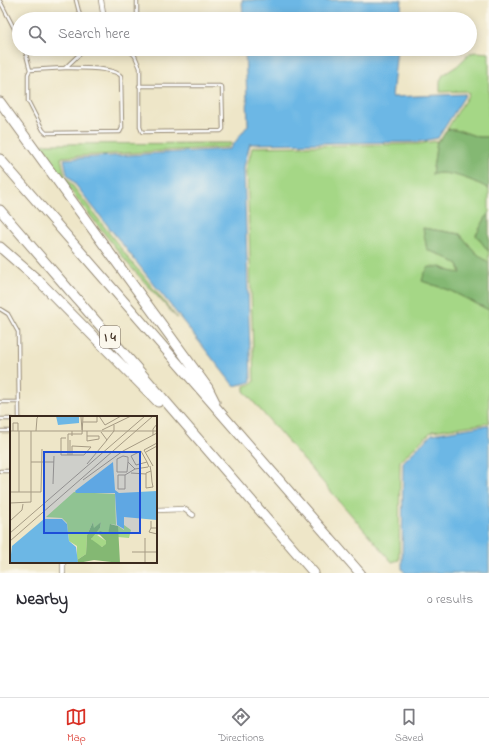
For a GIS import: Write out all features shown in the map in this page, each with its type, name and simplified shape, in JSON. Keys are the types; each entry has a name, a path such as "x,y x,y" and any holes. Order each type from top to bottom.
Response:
{"highway":[{"path":"0,102 208,388 220,413"},
{"name":"I 4","path":"0,159 360,573"},
{"name":"I 4","path":"0,210 314,573"},
{"path":"0,247 39,281 84,325 220,464"}],"street":[{"path":"101,0 103,12"},
{"path":"157,510 184,509 193,515"}],"lane":[{"path":"76,0 79,12"},
{"path":"137,0 137,12"},
{"path":"0,1 12,24"},
{"path":"27,56 30,70 28,74 28,101 46,133 120,132 122,128 122,76 119,73 101,69 66,68 30,70"},
{"path":"66,68 78,56"},
{"path":"135,56 140,68 139,86 140,127 142,132 221,131 223,129 222,87 139,86"},
{"path":"0,309 8,314 18,332 18,416"},
{"path":"0,402 18,402"}],"green space":[{"path":"477,52 489,53 489,137 478,137 461,131 447,129 469,94 466,91 440,92 440,81 443,75 457,66 467,56 477,56"},
{"path":"447,129 461,131 478,137 489,137 489,189 469,180 444,173 432,175 437,141 441,139"},
{"path":"437,141 432,175 444,173 461,177 489,189 489,212 476,235 489,252 489,263 475,252 460,234 423,228 427,250 441,255 458,264 461,274 441,267 422,281 451,291 489,310 489,423 432,431 400,461 399,560 392,562 244,391 244,386 254,382 247,167 252,148 254,147 418,144"},
{"path":"232,143 229,147 61,158 65,176 177,318 129,265 42,154 44,144"},
{"path":"489,212 489,252 476,235"},
{"path":"423,228 460,234 475,252 489,263 489,310 451,291 422,281 424,274 429,267 441,267 450,271 461,273 458,264 441,255 427,250"}],"water":[{"path":"242,0 402,0 401,12 243,12"},
{"path":"245,56 396,56 392,97 466,94 438,138 418,142 250,144 244,167 251,382 234,386 67,174 64,159 230,149 248,125"},
{"path":"489,426 489,573 405,573 402,569 403,462 432,434"}]}
